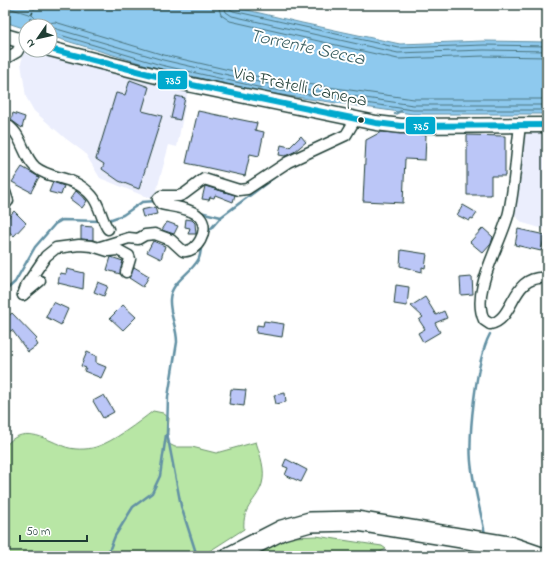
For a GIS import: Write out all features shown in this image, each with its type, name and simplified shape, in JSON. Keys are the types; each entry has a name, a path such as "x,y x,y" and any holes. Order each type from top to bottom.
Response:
{"highway":[{"path":"232,556 282,530 310,522 357,521 509,546 538,556"}],"main road":[{"path":"5,36 18,40"},
{"name":"Via Fratelli Canepa","path":"58,51 192,85 355,120 400,126 547,125"}],"street":[{"path":"5,59 18,51"},
{"path":"100,247 129,238 138,239 145,235 156,234 171,240 183,251 194,249 199,244 203,228 201,218 195,214 161,204 158,199 161,196 179,196 204,179 239,190 247,189 288,162 346,135 355,120"},
{"path":"5,124 16,133 34,166 44,172 73,181 92,196 108,229"},
{"path":"520,126 510,210 486,274 480,300 484,320 490,324 499,321 517,291 529,280 547,278"},
{"path":"5,192 8,201 5,204"},
{"path":"40,281 23,295 27,284 52,250 69,245 79,244 100,247 108,251 118,250 129,256 130,260 126,272"}],"path":[{"path":"31,18 36,5"}],"shaded area":[{"path":"58,56 188,90 177,147 169,145 154,200 100,178 85,153 34,111 26,97 21,63 22,58 58,58"},
{"path":"528,132 547,132 547,230 523,223 514,215 522,141"}],"green space":[{"path":"153,411 163,413 169,418 167,443 175,447 192,447 216,453 256,442 262,463 263,479 260,490 247,509 244,529 202,556 5,556 5,447 11,440 25,434 41,437 71,448 88,449 103,444 118,436"},
{"path":"316,536 382,546 386,549 372,556 246,556 276,542 294,537"}],"water":[{"name":"Torrente Secca","path":"5,5 226,5 400,44 484,41 547,42 547,114 413,114 261,92 160,69 58,38 58,18 18,18 18,26 5,22"}],"building":[{"path":"130,80 149,87 142,111 162,116 139,189 119,181 102,169 104,164 96,159 116,93 125,95"},
{"path":"176,96 185,98 180,120 171,118"},
{"path":"198,111 257,123 255,130 264,132 259,156 250,154 245,176 186,163"},
{"path":"13,113 25,117 22,128 11,120"},
{"path":"381,132 426,135 425,160 405,159 403,203 363,201 366,140"},
{"path":"467,135 505,136 505,176 491,176 491,195 467,195"},
{"path":"301,136 306,142 294,152 285,156 279,155 281,145 290,147"},
{"path":"22,167 39,177 31,192 12,182"},
{"path":"53,182 64,186 61,195 49,192"},
{"path":"205,186 235,195 233,202 215,195 214,198 210,197 209,200 202,199"},
{"path":"76,191 87,201 82,208 70,199"},
{"path":"463,205 477,213 473,219 471,218 469,221 457,215"},
{"path":"155,207 157,214 143,217 141,210"},
{"path":"14,211 26,223 14,236 5,228 5,221"},
{"path":"186,219 192,220 195,223 196,234 188,234 190,228 185,227"},
{"path":"167,222 178,226 174,234 162,230"},
{"path":"81,226 93,227 93,240 81,239"},
{"path":"483,228 493,237 491,244 483,253 470,242"},
{"path":"518,229 545,235 541,251 515,245"},
{"path":"153,241 165,246 161,259 147,252"},
{"path":"401,250 427,254 425,268 422,267 422,272 400,266"},
{"path":"111,257 123,261 120,274 107,270"},
{"path":"134,267 149,276 143,287 129,278"},
{"path":"67,269 84,273 83,289 58,283 60,273 66,274"},
{"path":"472,277 473,294 461,295 460,278"},
{"path":"98,282 108,286 104,296 94,292"},
{"path":"396,285 409,287 407,306 394,304"},
{"path":"425,297 436,315 444,311 447,318 435,323 440,332 423,342 418,333 425,329 419,320 423,317 411,306"},
{"path":"53,302 68,309 61,325 46,317"},
{"path":"123,305 136,317 123,330 110,318"},
{"path":"12,313 37,339 35,340 38,345 28,352 12,330 9,332 5,327 5,319"},
{"path":"264,321 284,324 282,337 256,333 257,325 263,326"},
{"path":"87,352 96,356 96,363 106,367 101,378 84,371 86,368 81,366"},
{"path":"231,389 246,390 244,406 229,404"},
{"path":"285,393 286,402 276,404 274,395"},
{"path":"104,395 114,412 103,418 93,401"},
{"path":"286,459 307,470 301,482 285,475 288,468 283,466"}],"waterway":[{"path":"5,53 13,49"},
{"path":"395,114 401,111"},
{"path":"207,233 221,217 280,173"},
{"path":"106,221 123,215 142,202 156,201"},
{"path":"200,212 221,217"},
{"path":"5,291 15,282 35,247 55,224 62,220 101,221"},
{"path":"197,556 181,506 167,433 168,397 177,342 170,305 171,293 177,283 195,265 199,258 202,245"},
{"path":"485,534 472,470 471,440 477,381 485,346 490,334"},
{"path":"107,556 115,536 133,507 152,493 160,476 166,435"}],"transit line":[{"name":"735","path":"58,51 192,85 376,123 401,126 547,125"}]}
